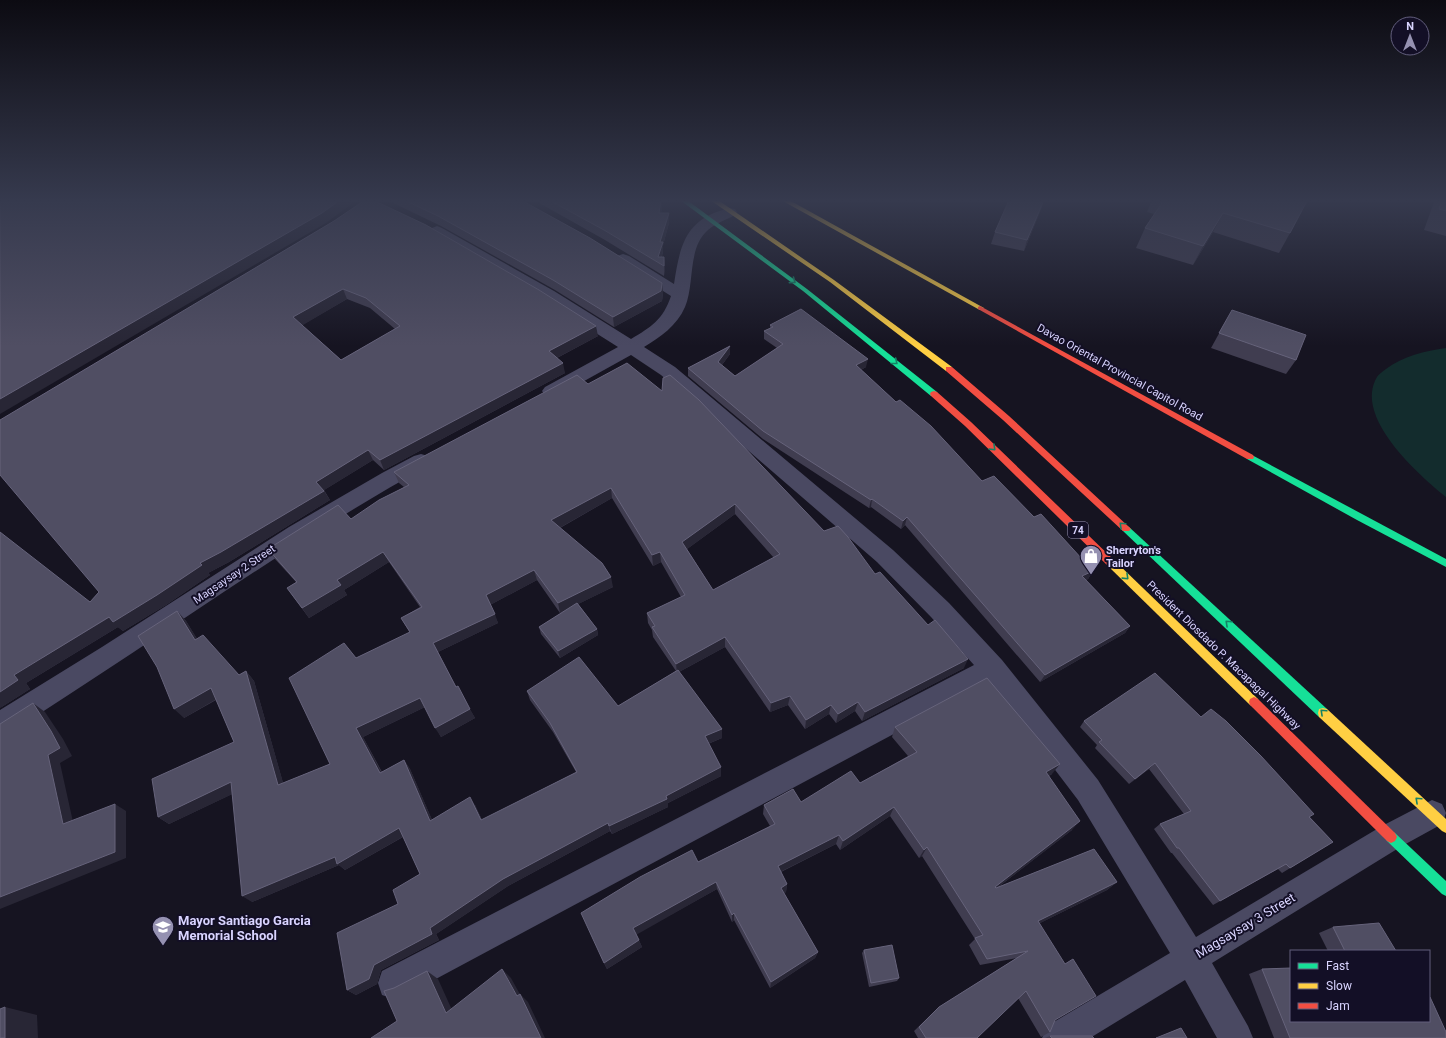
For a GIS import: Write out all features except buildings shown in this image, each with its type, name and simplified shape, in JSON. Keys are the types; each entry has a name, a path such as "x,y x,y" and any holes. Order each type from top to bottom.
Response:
{"main road":[{"name":"President Diosdado P. Macapagal Highway","path":"748,248 805,290 909,373 968,424 1446,890"},
{"path":"785,248 832,280 936,358 1006,418 1439,821"},
{"name":"Davao Oriental Provincial Capitol Road","path":"872,248 1353,514 1446,563"}],"street":[{"path":"467,248 548,295 668,371 884,556 940,610 993,668 1088,790 1191,958 1236,1038"},
{"path":"535,401 631,348 670,319 681,295 688,248"},
{"path":"611,251 681,295"},
{"name":"Magsaysay 2 Street","path":"0,724 162,622 242,567 308,526 383,481 438,452"},
{"path":"394,983 993,668"},
{"name":"Magsaysay 3 Street","path":"1059,1038 1392,836 1439,821"}],"green space":[{"path":"1446,348 1446,497 1420,475 1392,444 1381,427 1374,410 1372,393 1377,377 1393,364 1414,355"}],"traffic: fast":[{"path":"749,248 805,290 934,394"},
{"path":"1250,457 1360,518 1446,563"},
{"path":"1126,529 1323,713"},
{"path":"1391,837 1446,890"}],"traffic: slow":[{"path":"784,248 832,281 949,369"},
{"path":"872,248 980,308"},
{"path":"1112,564 1254,702"},
{"path":"1323,713 1446,827"}],"traffic: jam":[{"path":"980,308 1250,457"},
{"path":"949,369 1006,418 1126,529"},
{"path":"934,394 968,424 1112,564"},
{"path":"1254,702 1391,837"}],"place":[{"name":"Sherryton's Tailor","path":"1091,576"},
{"name":"Mayor Santiago Garcia Memorial School","path":"163,946"}]}
